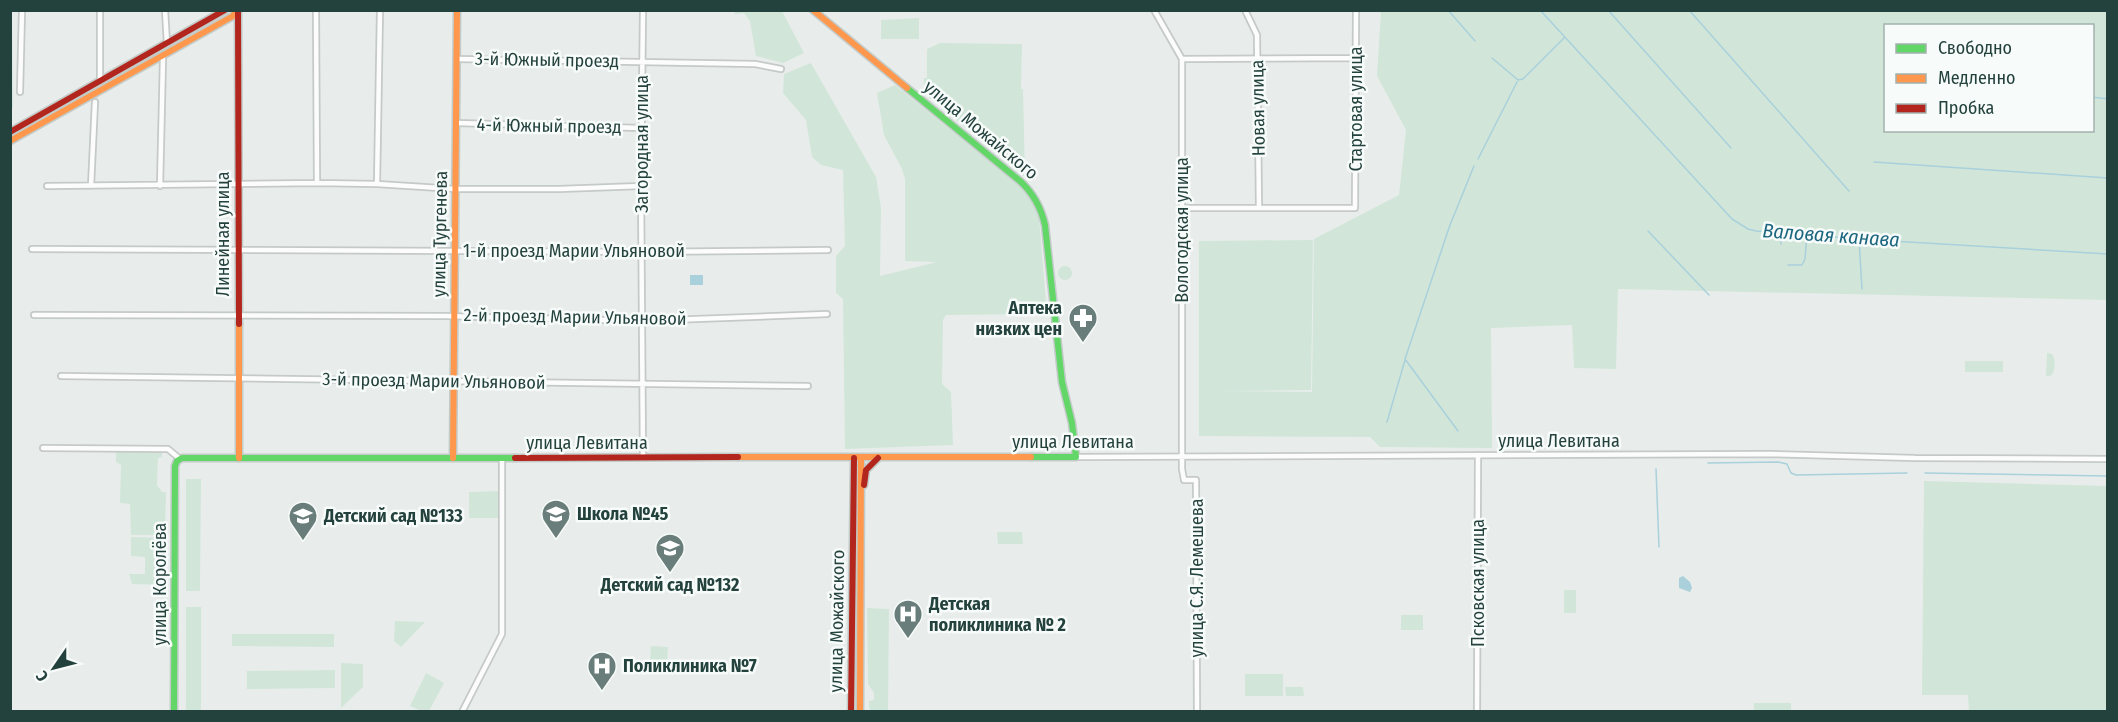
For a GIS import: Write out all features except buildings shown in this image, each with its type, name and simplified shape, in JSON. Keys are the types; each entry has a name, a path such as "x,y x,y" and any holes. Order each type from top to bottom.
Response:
{"main road":[{"path":"10,132 225,10"},
{"path":"10,141 233,16 237,10"},
{"name":"Линейная улица","path":"237,10 239,458"},
{"name":"улица Тургенева","path":"453,458 457,10"},
{"name":"улица Можайского","path":"813,10 1020,181 1036,200 1042,211 1045,225 1061,376 1072,423 1076,458"},
{"name":"улица Можайского","path":"857,458 861,504 860,711"},
{"name":"улица Можайского","path":"851,711 857,458"},
{"name":"улица Можайского","path":"861,504 866,471 878,458"},
{"name":"улица Левитана","path":"180,459 1076,458"},
{"name":"улица Королёва","path":"174,711 175,466 180,459"}],"street":[{"path":"20,92 22,10"},
{"path":"100,10 100,81"},
{"path":"165,10 166,44"},
{"path":"316,10 316,183"},
{"path":"377,184 380,10"},
{"name":"Загородная улица","path":"643,10 641,186 643,458"},
{"name":"Вологодская улица","path":"1154,10 1182,59 1182,456"},
{"name":"Новая улица","path":"1245,10 1257,35 1259,208"},
{"name":"Стартовая улица","path":"1259,208 1355,208 1356,10"},
{"path":"159,186 163,59 161,56"},
{"path":"1182,59 1356,58"},
{"name":"3-й Южный проезд","path":"457,59 755,64 781,69"},
{"path":"92,186 95,102"},
{"name":"4-й Южный проезд","path":"456,123 642,128"},
{"path":"47,186 316,183 455,189 641,186"},
{"path":"1182,208 1259,208"},
{"name":"1-й проезд Марии Ульяновой","path":"32,249 642,252 828,250"},
{"name":"2-й проезд Марии Ульяновой","path":"34,315 454,316 642,321 827,314"},
{"name":"3-й проезд Марии Ульяновой","path":"61,376 808,386"},
{"name":"улица Левитана","path":"43,448 168,449 180,459"},
{"name":"улица Левитана","path":"1076,458 1770,454 1915,458 2108,459"},
{"name":"Псковская улица","path":"1477,711 1478,455"},
{"name":"улица С.Я. Лемешева","path":"1182,456 1184,480 1196,480 1197,711"},
{"path":"462,711 502,634 502,458"}],"green space":[{"path":"12,10 13,108 11,109 10,11"},
{"path":"734,11 782,11 804,53 783,63 756,56 750,21 744,13 735,14"},
{"path":"1381,11 2107,11 2107,300 1618,289 1616,369 1574,368 1572,325 1491,328 1492,448 1380,447 1370,437 1199,436 1199,241 1313,240 1311,390 1218,391 1312,392 1314,239 1399,195 1406,130 1377,76"},
{"path":"919,18 919,39 881,39 881,20"},
{"path":"940,43 1022,44 1021,89 1023,89 1025,177 924,93 924,78 927,78 927,49"},
{"path":"811,63 876,177 881,208 880,276 937,262 905,261 905,179 884,135 877,93 895,85 1023,189 1037,207 1047,314 946,315 943,320 942,384 951,392 953,445 845,449 843,299 836,293 836,256 845,246 843,170 821,165 812,157 806,120 783,93 784,74"},
{"path":"1065,266 1070,268 1072,273 1070,278 1065,280 1060,278 1058,273 1060,268"},
{"path":"2047,353 2052,354 2055,363 2050,376 2046,376"},
{"path":"1965,361 2003,361 2003,372 1965,372"},
{"path":"119,450 162,451 162,457 158,458 157,485 162,492 166,492 165,533 131,535 130,504 120,503 121,465 116,462 116,453"},
{"path":"186,479 201,479 200,591 186,591"},
{"path":"1924,481 2107,486 2107,711 1969,711 1968,695 1922,695"},
{"path":"503,491 503,518 469,518 469,492"},
{"path":"997,532 1022,532 1023,544 998,544"},
{"path":"131,537 162,538 166,544 165,585 132,584 129,574 145,574 145,557 131,556"},
{"path":"1564,590 1576,590 1576,613 1564,613"},
{"path":"186,607 201,607 201,711 186,711"},
{"path":"867,608 889,609 888,711 871,711 869,708 869,701 874,700 874,693 868,684"},
{"path":"1401,615 1423,615 1423,630 1401,630"},
{"path":"395,621 425,622 401,647 394,641"},
{"path":"232,634 334,634 334,647 232,646"},
{"path":"651,646 668,647 667,663 650,662"},
{"path":"341,663 363,664 363,687 341,708"},
{"path":"335,670 335,688 247,689 247,671"},
{"path":"426,673 444,683 429,711 422,711 410,706"},
{"path":"1245,674 1283,674 1283,696 1245,696"},
{"path":"1285,687 1303,687 1304,696 1286,696"},
{"path":"1754,703 1791,703 1791,711 1754,711"}],"water":[{"path":"690,275 703,275 703,285 690,285"},
{"path":"1683,576 1690,582 1692,588 1690,592 1679,588 1679,578"}],"waterway":[{"path":"1448,10 1475,41"},
{"name":"Валовая канава","path":"1540,10 1732,219 1748,229 1858,239 2108,254"},
{"path":"1608,10 1731,148"},
{"path":"1689,10 1849,191"},
{"path":"1492,58 1518,80 1523,79 1564,38"},
{"path":"1478,159 1517,82"},
{"path":"2094,97 2108,99"},
{"path":"1874,162 2108,178"},
{"path":"1458,431 1405,359 1450,225 1474,166"},
{"path":"1648,231 1709,295"},
{"path":"1781,244 1782,233"},
{"path":"1788,265 1802,265 1805,259 1807,234"},
{"path":"1859,239 1862,289"},
{"path":"1387,422 1405,360"},
{"path":"1708,463 1778,462 1787,464 1791,473 1796,475 1907,473"},
{"path":"1656,469 1659,547"},
{"path":"1925,473 2108,476"}],"traffic: fast":[{"path":"907,88 1020,181 1033,195 1039,206 1045,225 1062,382 1072,423 1076,457 1031,457"},
{"path":"174,712 175,466 177,461 182,458 515,458"}],"traffic: slow":[{"path":"10,141 233,16 237,10"},
{"path":"453,458 457,10"},
{"path":"813,10 907,88"},
{"path":"239,324 239,458"},
{"path":"738,457 1031,457"},
{"path":"860,712 861,458"}],"traffic: jam":[{"path":"10,132 225,10"},
{"path":"238,10 239,324"},
{"path":"515,458 738,457"},
{"path":"851,712 854,458"},
{"path":"864,485 866,470 878,458"}],"place":[{"name":"Аптека низких цен","path":"1083,344"},
{"name":"Школа №45","path":"556,540"},
{"name":"Детский сад №133","path":"303,542"},
{"name":"Детский сад №132","path":"670,574"},
{"name":"Детская поликлиника № 2","path":"908,640"},
{"name":"Поликлиника №7","path":"602,692"}]}
